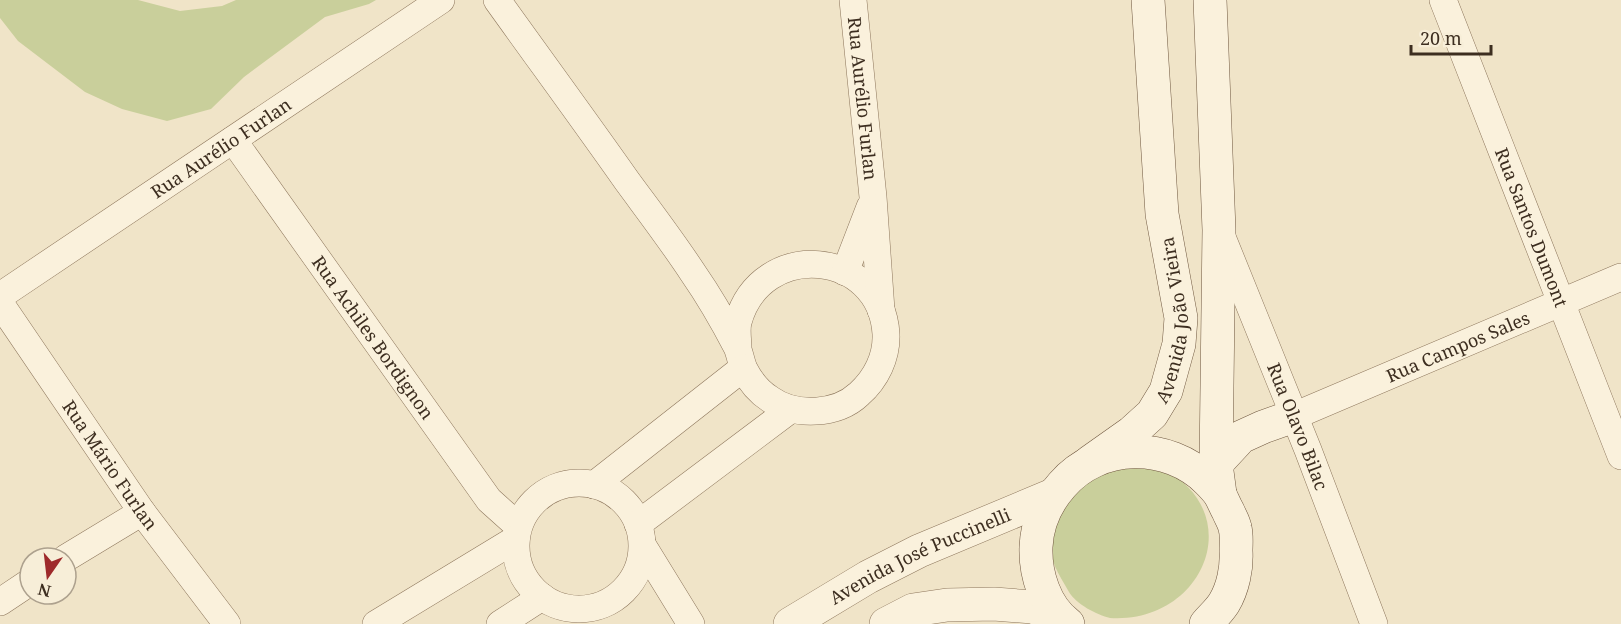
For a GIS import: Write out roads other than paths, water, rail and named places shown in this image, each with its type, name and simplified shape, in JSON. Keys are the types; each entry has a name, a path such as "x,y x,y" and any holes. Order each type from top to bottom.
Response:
{"main road":[{"name":"Avenida João Vieira","path":"1053,495 1069,476 1131,433 1152,414 1166,391 1179,344 1180,308 1162,214 1148,0"},
{"path":"1210,0 1219,230 1218,479 1235,528 1237,567 1219,617"},
{"path":"1218,479 1241,437 1294,416"},
{"path":"1090,462 1117,453 1146,451 1174,458 1199,473 1218,479"},
{"path":"1053,495 1042,515 1036,536 1035,559 1040,581 1049,602 1065,622"},
{"name":"Avenida José Puccinelli","path":"790,624 858,583 919,551 1053,495"},
{"path":"886,624 913,610 946,605 994,604 1033,607 1065,622"}],"street":[{"name":"Rua Aurélio Furlan","path":"0,296 441,0"},
{"path":"497,0 694,274 755,386 771,400 791,409 814,411 837,407 858,396 874,378 883,357 886,334 881,311 867,288 845,272 824,264 801,264 780,271 760,283 746,301 738,324 741,359"},
{"name":"Rua Aurélio Furlan","path":"853,0 873,197 881,311"},
{"name":"Rua Santos Dumont","path":"1443,0 1621,456"},
{"name":"Rua Achiles Bordignon","path":"233,140 489,500 517,533"},
{"name":"Rua Aurélio Furlan","path":"845,272 873,197"},
{"name":"Rua Olavo Bilac","path":"1219,230 1374,624"},
{"path":"694,274 746,301"},
{"name":"Rua Campos Sales","path":"1294,416 1621,277"},
{"name":"Rua Mário Furlan","path":"0,303 141,512 227,624"},
{"path":"594,485 741,359"},
{"path":"691,624 640,535 621,499 594,485 570,483 548,491 530,506 517,533 516,556 521,572 530,586 542,597 559,606 603,615 637,572 640,535 791,409"},
{"path":"78,551 141,512"},
{"path":"376,624 517,533"},
{"path":"0,602 18,590"},
{"path":"500,624 542,597"}]}
